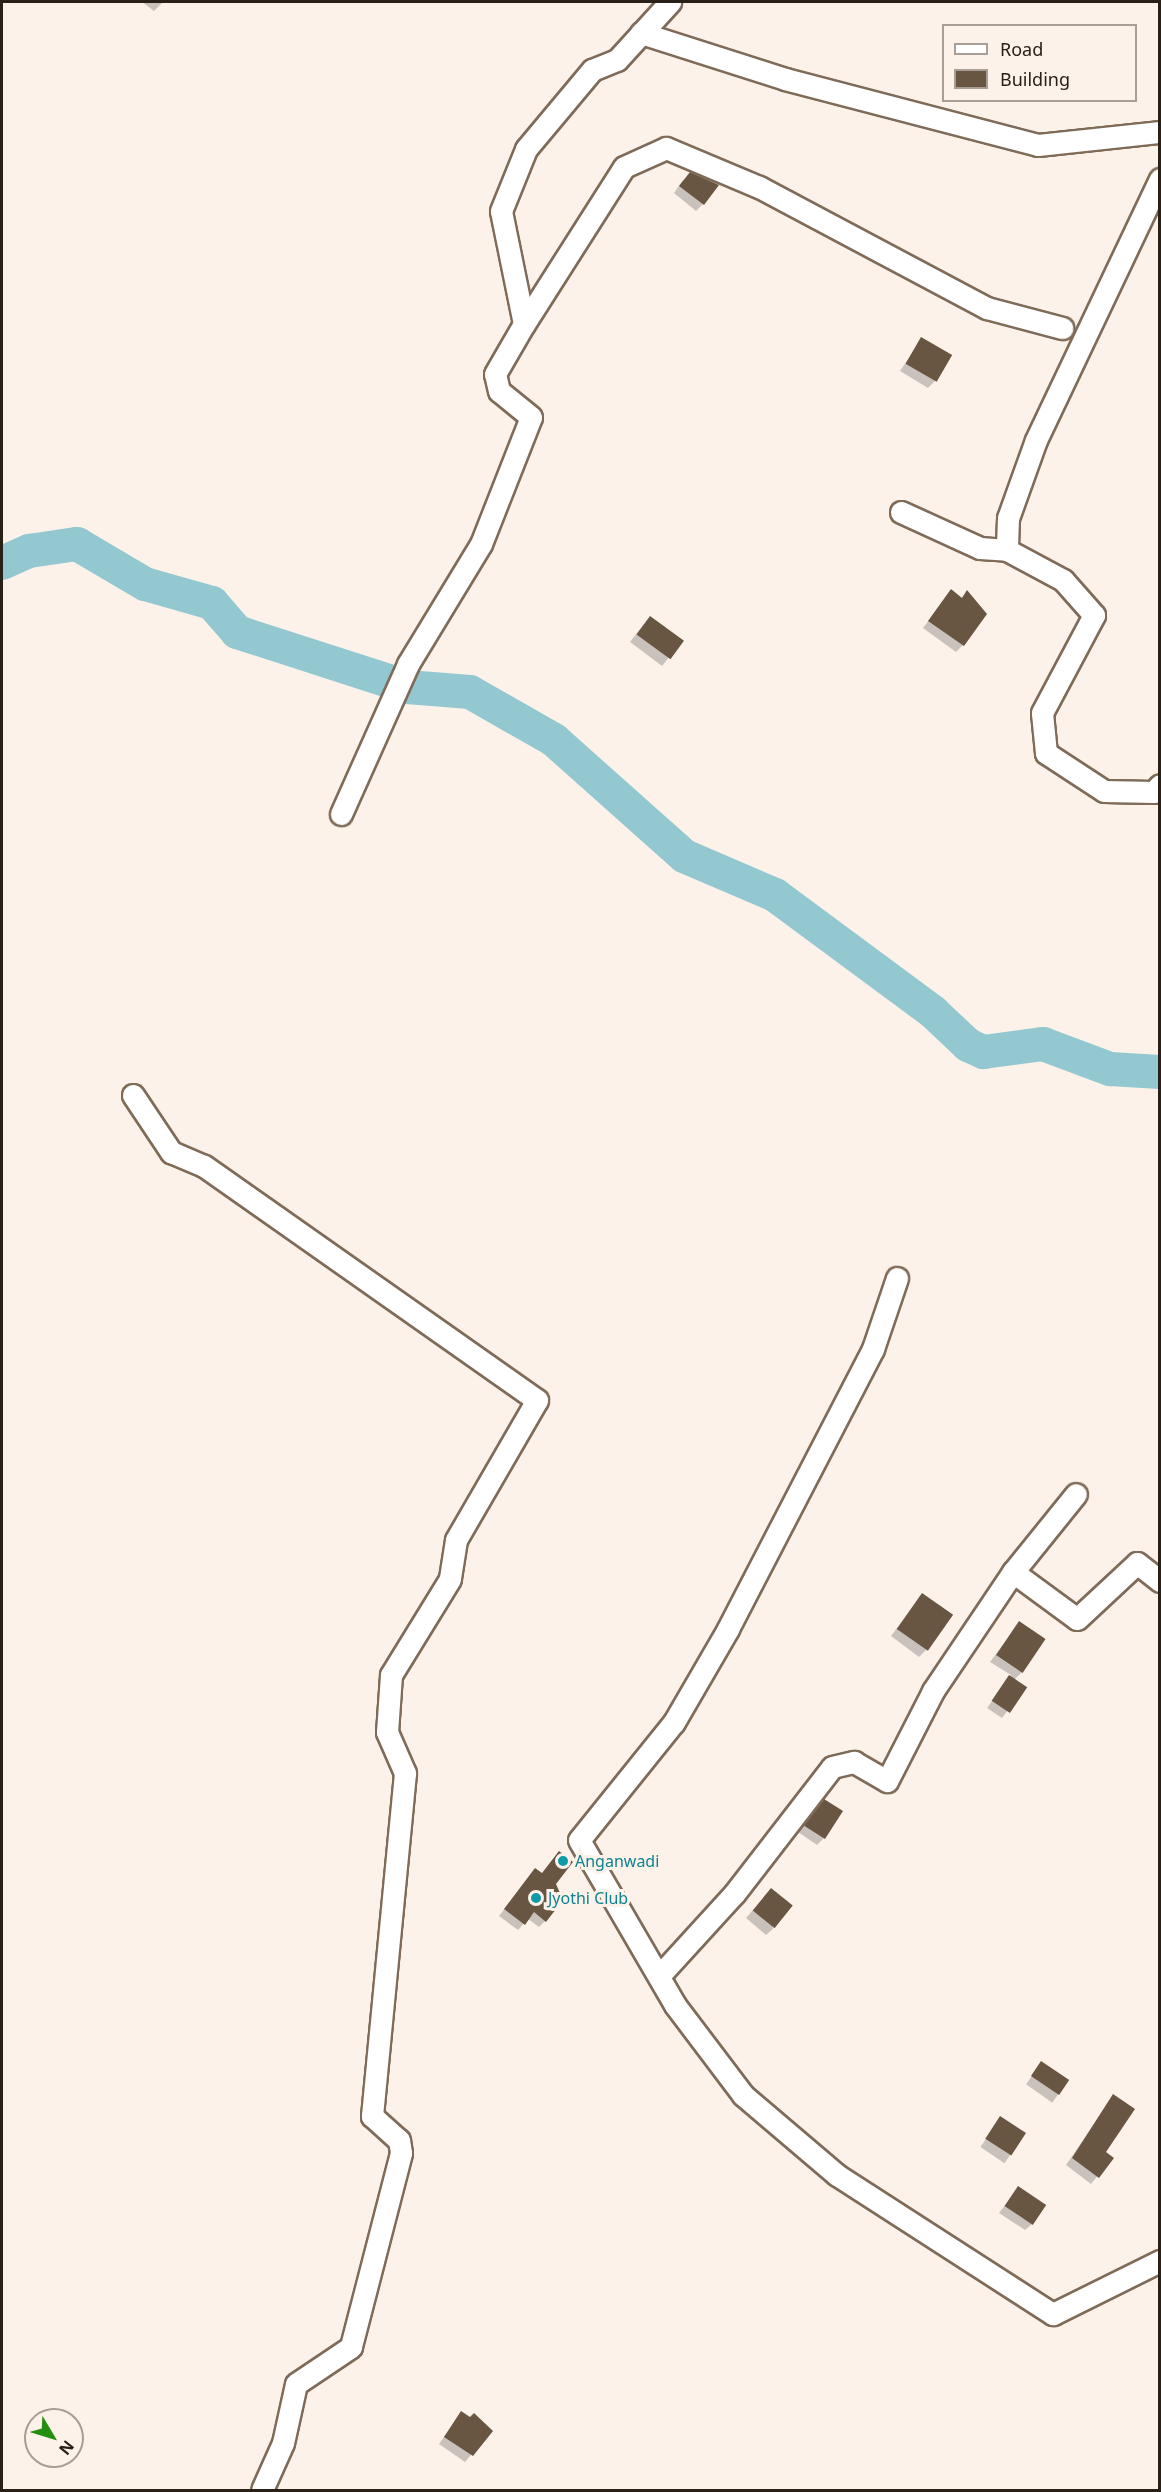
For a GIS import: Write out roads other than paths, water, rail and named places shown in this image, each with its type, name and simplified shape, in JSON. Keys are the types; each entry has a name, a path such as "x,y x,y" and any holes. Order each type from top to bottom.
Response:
{"street":[{"path":"524,324 501,211 526,149 592,70 617,60 670,2"},
{"path":"641,33 785,79 1038,145 1160,132"},
{"path":"341,814 408,664 481,544 531,417 499,392 495,374 524,324 624,168 666,148 759,187 987,308 1062,328"},
{"path":"1007,550 1008,518 1036,440 1160,179"},
{"path":"901,512 980,548 1007,550 1063,580 1094,615 1042,713 1046,753 1104,792 1154,792 1160,785"},
{"path":"133,1095 171,1152 204,1166 537,1400 456,1540 450,1580 391,1675 387,1731 405,1773 372,2116 399,2140 401,2153 351,2347 296,2384 283,2443 262,2490"},
{"path":"897,1278 873,1349 728,1629 674,1722 579,1840 659,1976 742,2095 837,2175 1053,2314 1160,2261"},
{"path":"659,1976 734,1894 832,1767 854,1762 887,1781 933,1691 1013,1572 1076,1494"},
{"path":"1013,1572 1077,1619 1137,1563 1160,1581"}],"waterway":[{"path":"2,563 29,551 77,544 145,584 212,603 237,632 407,687 470,692 554,740 684,856 775,895 933,1012 968,1045 983,1052 1043,1044 1110,1069 1160,1072"}],"place":[{"name":"Anganwadi","path":"563,1861"},
{"name":"Jyothi Club","path":"536,1898"}]}
